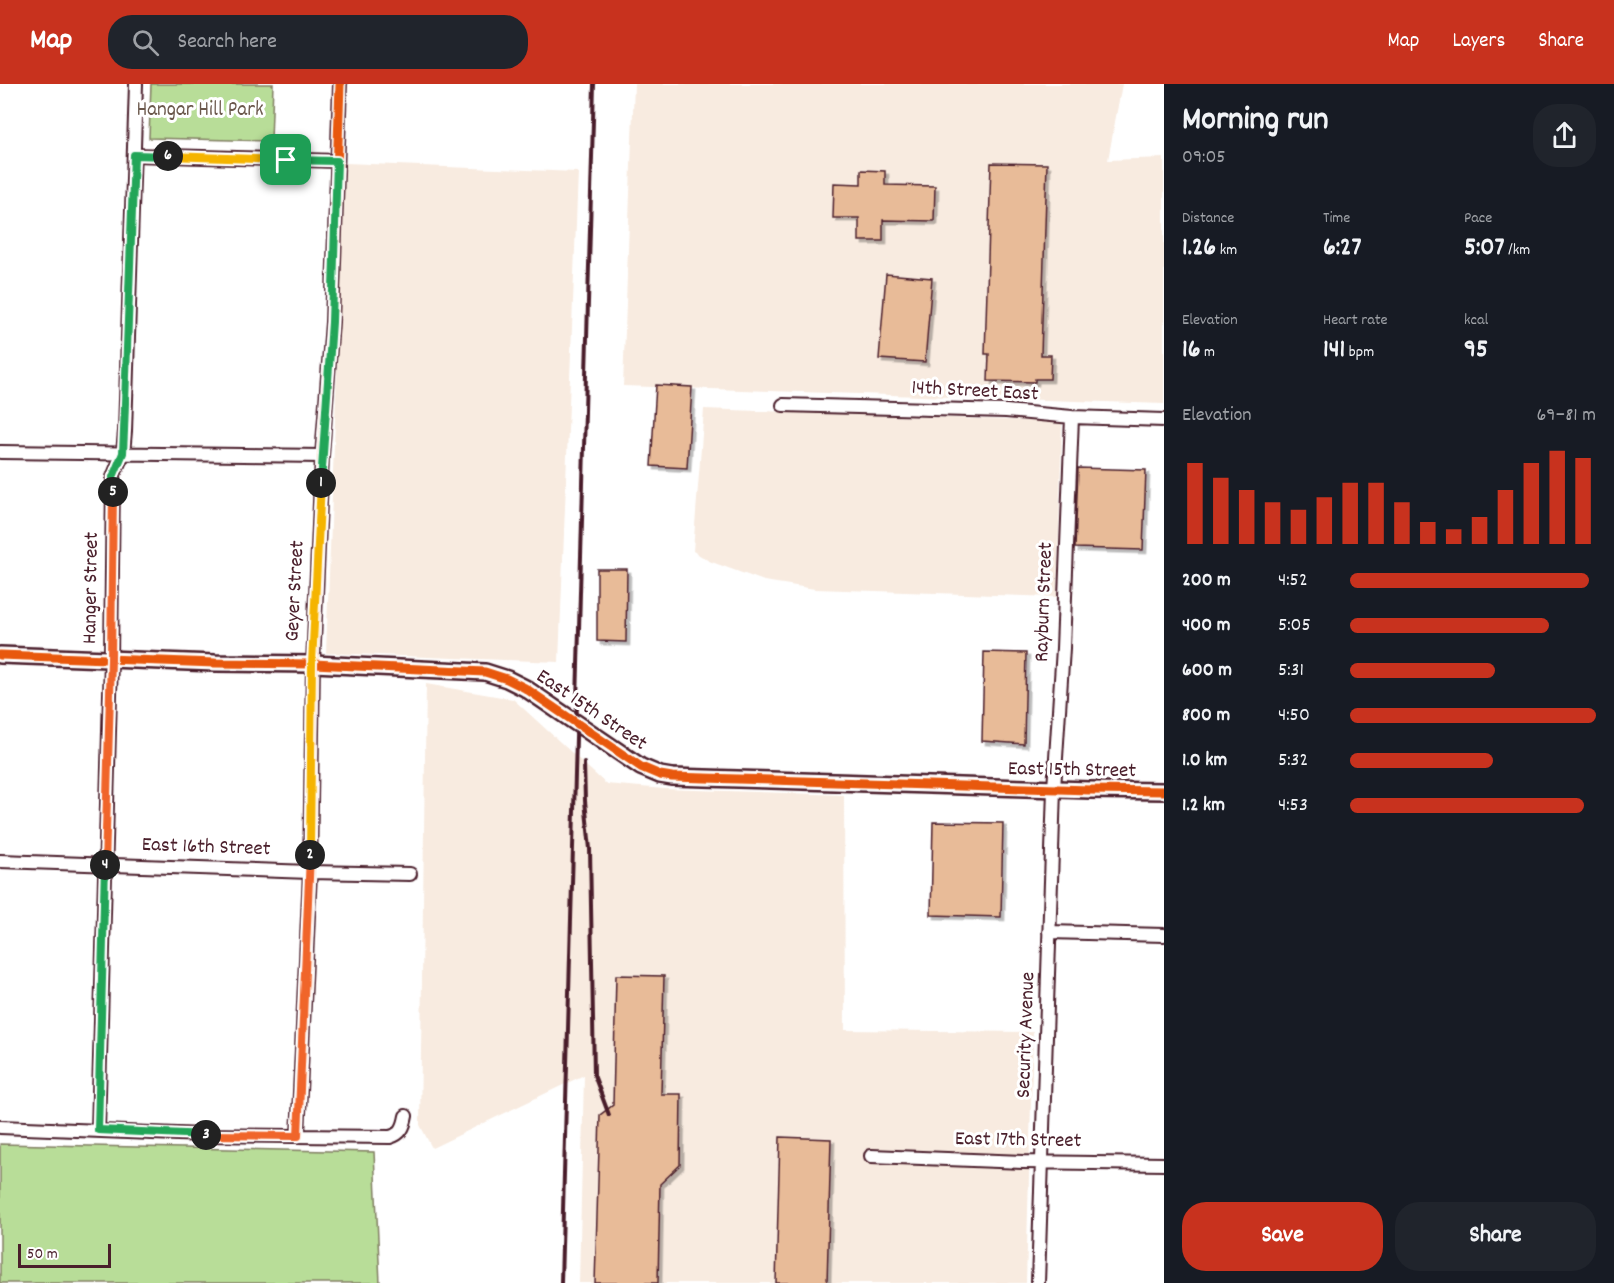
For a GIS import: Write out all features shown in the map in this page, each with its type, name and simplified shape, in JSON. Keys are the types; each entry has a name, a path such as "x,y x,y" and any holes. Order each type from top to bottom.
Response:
{"street":[{"name":"Hanger Street","path":"98,1130 111,659 113,477 123,453 136,84"},
{"name":"Geyer Street","path":"298,1136 310,872 312,664 322,456 332,322 340,84"},
{"path":"134,155 337,161"},
{"name":"14th Street East","path":"783,405 1006,411 1072,417 1164,420"},
{"name":"Rayburn Street","path":"1054,789 1063,648 1072,417"},
{"path":"0,452 322,456"},
{"name":"East 15th Street","path":"0,656 312,664 485,672 525,688 641,767 660,775 1164,791"},
{"name":"Security Avenue","path":"1038,1283 1054,789"},
{"name":"East 16th Street","path":"0,861 410,874"},
{"path":"1049,932 1164,934"},
{"path":"0,1127 203,1135 390,1137 401,1131 406,1116"},
{"name":"East 17th Street","path":"871,1156 1164,1164"}],"shaded area":[{"path":"634,84 1122,84 1108,160 1164,158 1164,404 623,386"},
{"path":"345,163 578,172 559,662 326,653"},
{"path":"704,409 1062,422 1057,597 815,589 764,581 709,561 693,551"},
{"path":"426,684 513,699 606,784 664,789 844,795 845,1030 1033,1032 1026,1283 579,1283 584,1075 432,1148 420,1125"}],"green space":[{"name":"Hangar Hill Park","path":"151,84 273,84 271,141 149,138"},
{"path":"0,1144 374,1152 380,1283 0,1283"}],"building":[{"path":"991,163 1047,164 1041,355 1051,355 1050,379 1035,379 1035,382 988,381 989,354 985,354"},
{"path":"861,170 885,171 885,185 935,186 934,221 883,220 883,241 859,241 859,218 833,218 834,183 861,184"},
{"path":"886,274 932,278 925,362 879,359"},
{"path":"656,385 692,387 687,468 651,466"},
{"path":"1078,468 1146,470 1143,550 1075,548"},
{"path":"597,569 627,569 626,642 597,641"},
{"path":"984,652 1026,653 1024,744 982,741"},
{"path":"933,822 1003,823 1001,917 931,915"},
{"path":"616,975 664,976 661,1094 681,1094 680,1165 660,1184 658,1283 595,1283 600,1115 613,1105"},
{"path":"780,1137 831,1139 827,1283 776,1283"}],"railway":[{"path":"561,1283 594,84"},
{"path":"584,763 590,849 594,1075 609,1115"}],"cycle path":[{"path":"298,1136 310,872 313,664 322,456 332,322 340,84"},
{"path":"0,655 215,663 313,664 485,672 525,688 641,767 672,777 1164,791"}],"route":[{"path":"134,155 286,160 337,161 332,322 322,456 312,664 310,872 298,1136 203,1135 98,1130 111,659 113,477 123,453 134,155"}]}
